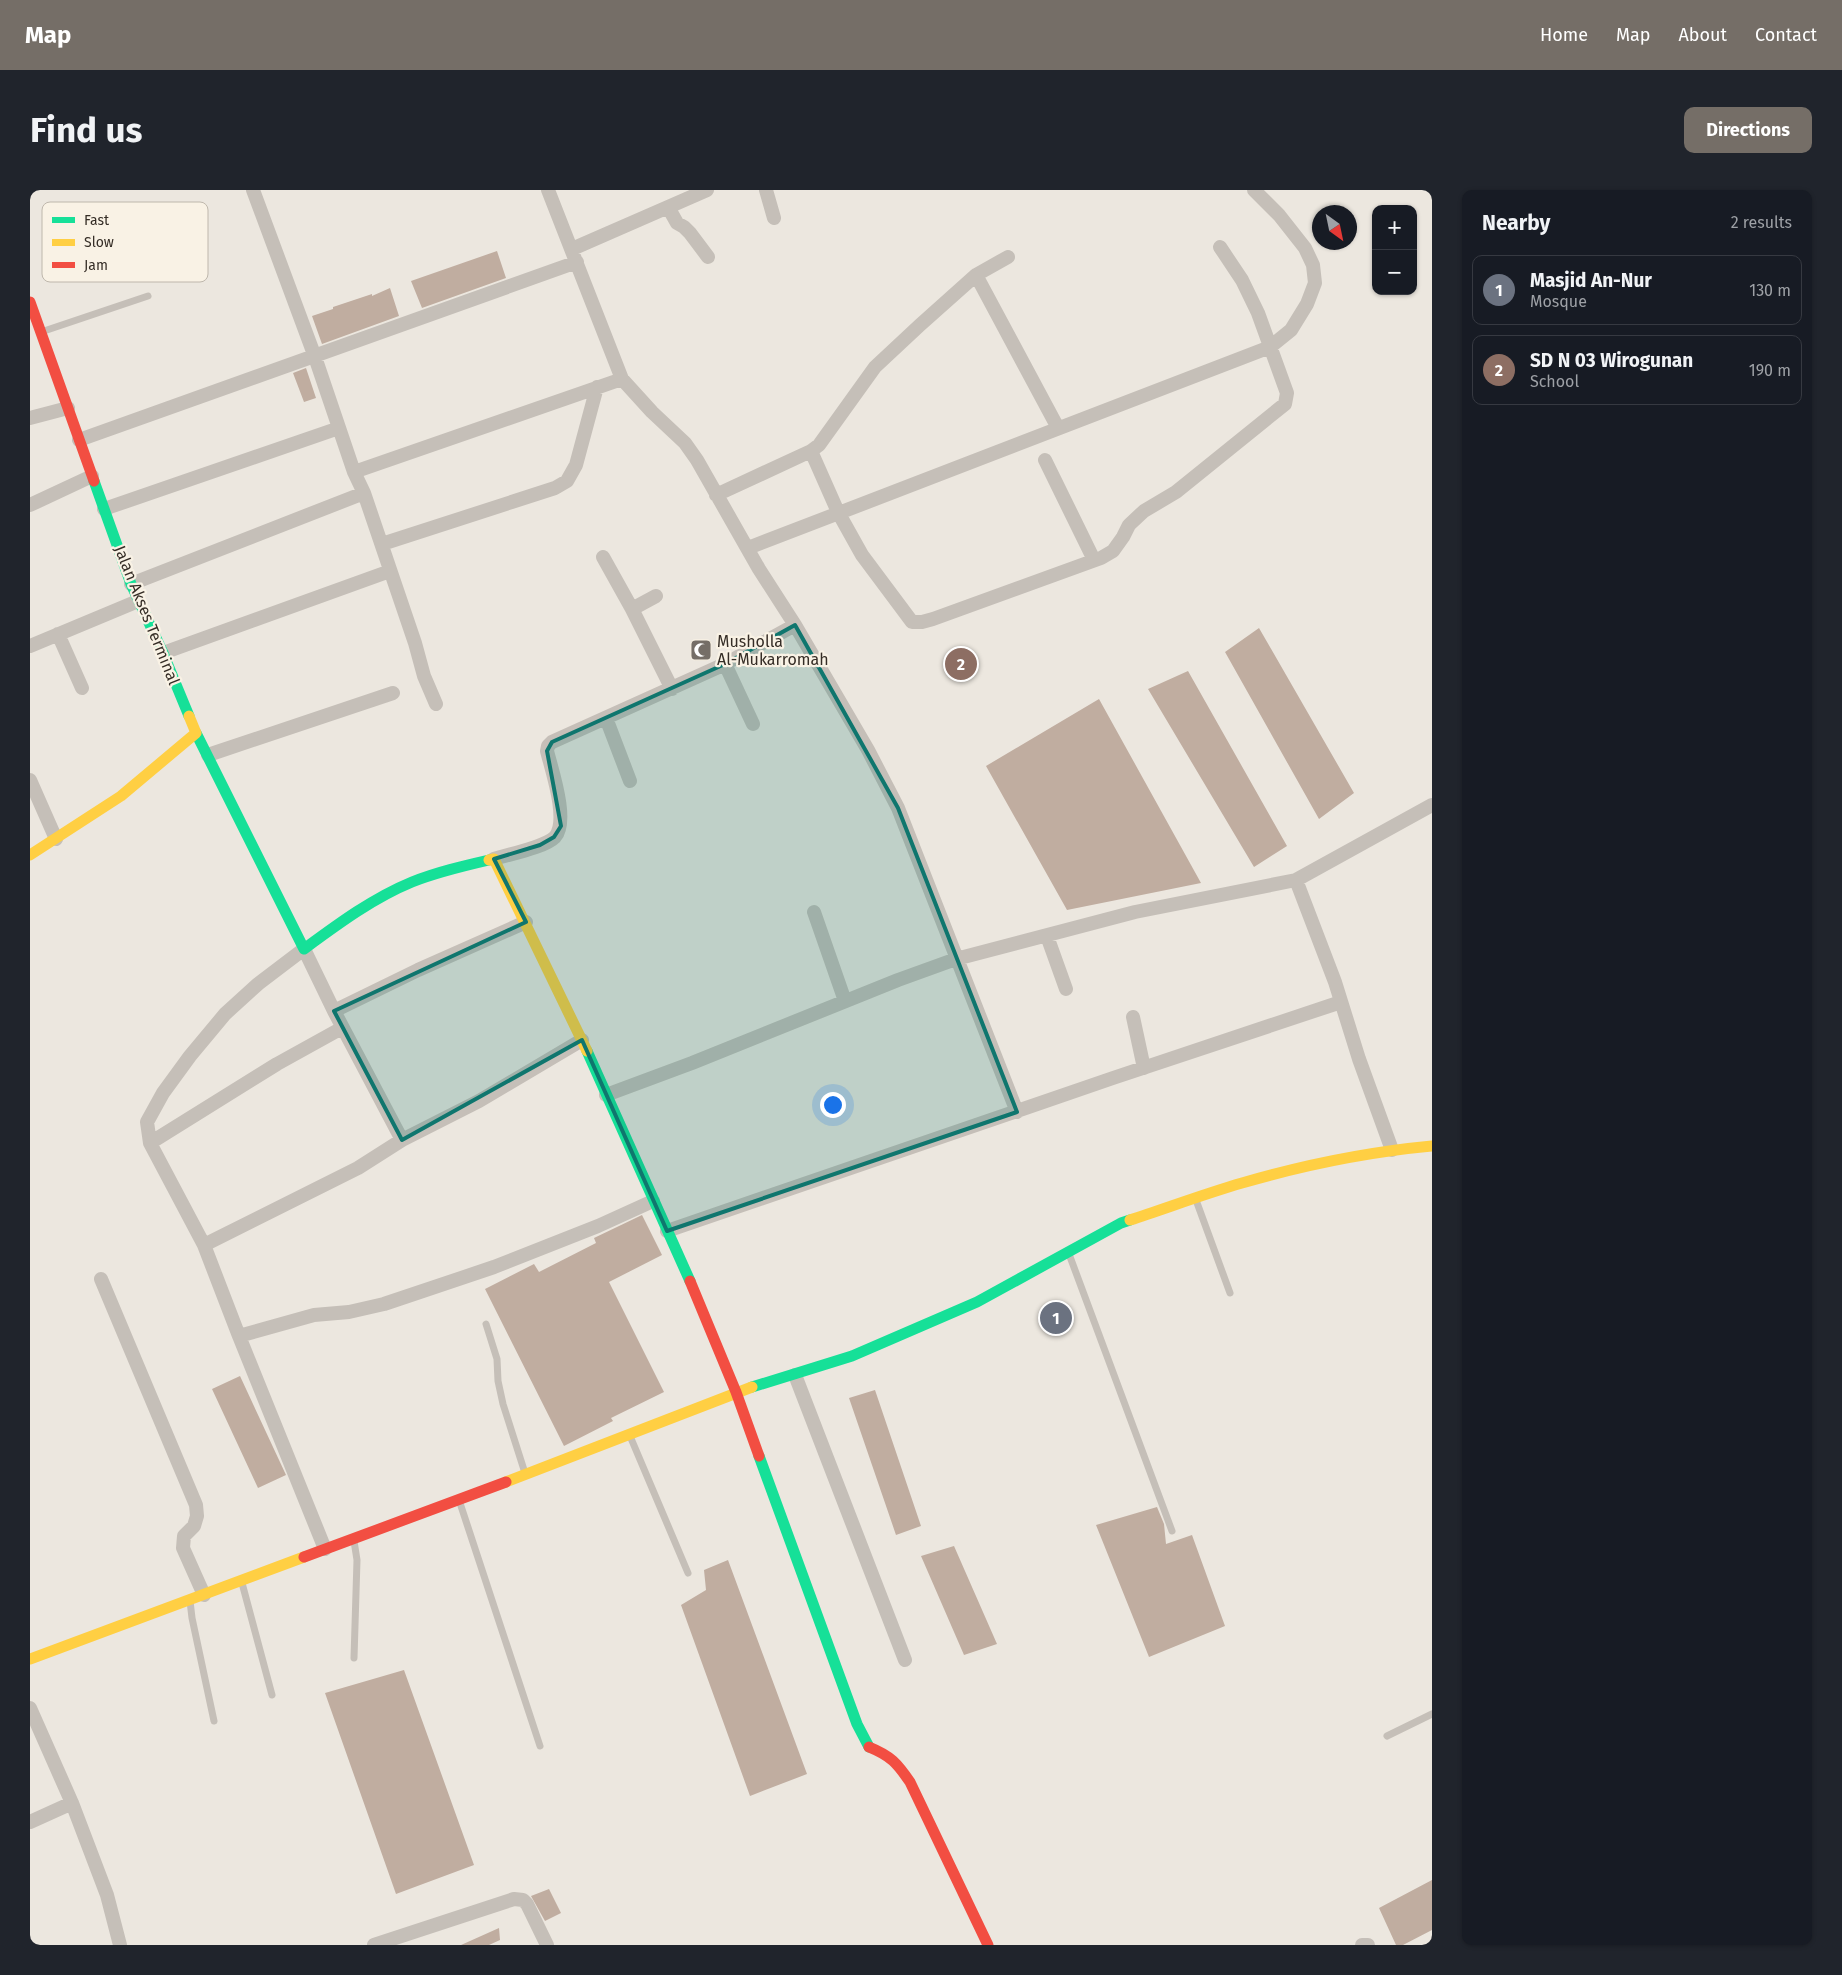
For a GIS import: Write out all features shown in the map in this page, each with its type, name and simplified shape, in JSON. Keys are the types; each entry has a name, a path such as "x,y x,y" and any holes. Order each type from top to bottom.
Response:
{"street":[{"path":"253,190 315,356 354,472 364,493 415,643 424,676 436,704"},
{"path":"548,190 622,379 652,412 685,443 697,460 868,750 898,808 1017,1112"},
{"path":"79,440 315,356 574,255 668,207 707,190"},
{"path":"766,190 774,218"},
{"path":"748,548 1270,347 1292,330 1307,304 1315,283 1313,265 1304,248 1279,215 1254,190"},
{"path":"668,207 677,223 690,233 708,257"},
{"path":"811,451 838,512 862,554 912,622 933,619 1101,558 1113,551 1123,537 1128,525 1144,511 1176,492 1285,404 1287,392 1258,313 1242,280 1220,246"},
{"path":"716,495 811,451 829,432 876,368 920,325 976,275 1008,257"},
{"path":"976,275 1058,428"},
{"name":"Jalan Akses Terminal","path":"30,302 138,602 163,653 196,733 302,944"},
{"path":"354,472 622,379"},
{"path":"382,544 555,488 567,481 576,465 598,388"},
{"path":"30,418 68,408"},
{"path":"104,509 339,428"},
{"path":"1045,460 1094,560"},
{"path":"30,505 92,476"},
{"path":"131,584 364,493"},
{"path":"603,557 632,609 672,689"},
{"path":"163,653 390,571"},
{"path":"632,609 656,596"},
{"path":"30,646 138,602"},
{"path":"325,1549 204,1245 150,1143 147,1122 163,1093 190,1056 225,1014 302,944 402,886 436,874 540,845 554,837 561,826 561,813 547,751 548,746 561,737 725,664 795,625"},
{"path":"58,634 82,688"},
{"path":"725,664 753,724"},
{"path":"208,755 393,693"},
{"path":"606,718 630,781"},
{"path":"30,854 121,796 196,733"},
{"path":"30,780 56,839"},
{"path":"606,1095 956,959 1135,912 1296,880 1432,805"},
{"path":"494,859 582,1040 666,1231 695,1291 736,1392 857,1724 869,1747 886,1754 897,1762 910,1782 988,1945"},
{"path":"1296,880 1341,1002 1359,1059 1392,1150"},
{"path":"814,912 845,1001"},
{"path":"334,1011 418,970 526,922"},
{"path":"1047,936 1066,989"},
{"path":"302,944 342,1028 402,1140"},
{"path":"666,1231 1341,1002"},
{"path":"1133,1017 1144,1068"},
{"path":"150,1143 236,1088 342,1028"},
{"path":"204,1245 358,1168 402,1140 470,1105 582,1040"},
{"path":"30,1659 459,1500 736,1392 852,1356 977,1302 1121,1222 1242,1183 1323,1163 1392,1150 1432,1146"},
{"path":"239,1336 314,1315 349,1312 384,1304 494,1267 598,1226 653,1201"},
{"path":"101,1279 196,1506 197,1516 194,1526 184,1536 183,1548 204,1595"},
{"path":"795,1375 905,1660"},
{"path":"30,1708 72,1803 107,1895 120,1945"},
{"path":"30,1822 72,1803"},
{"path":"374,1945 514,1899 522,1900 527,1904 547,1945"},
{"path":"1362,1945 1368,1945"}],"lane":[{"path":"41,332 148,296"},
{"path":"1195,1197 1230,1293"},
{"path":"1068,1252 1172,1531"},
{"path":"486,1324 497,1359 503,1404 526,1474"},
{"path":"629,1433 688,1573"},
{"path":"459,1500 540,1746"},
{"path":"354,1538 357,1560 354,1658"},
{"path":"242,1581 272,1695"},
{"path":"190,1600 192,1618 214,1721"},
{"path":"1388,1736 1432,1714"}],"highlighted area":[{"path":"795,625 898,808 1017,1112 667,1231 582,1040 402,1140 334,1011 526,922 494,859 540,845 554,837 561,826 547,751 552,742 725,664"}],"building":[{"path":"497,251 506,278 422,308 411,281"},
{"path":"390,288 399,316 322,344 312,316"},
{"path":"306,368 316,398 304,402 293,373"},
{"path":"1259,628 1354,793 1319,819 1225,652"},
{"path":"1188,671 1287,846 1254,867 1148,689"},
{"path":"1099,699 1201,883 1067,910 986,766"},
{"path":"642,1215 662,1255 609,1282 664,1392 611,1418 613,1421 564,1446 485,1289 534,1264 539,1272 596,1243 594,1238"},
{"path":"240,1376 286,1475 258,1488 212,1389"},
{"path":"875,1390 921,1526 896,1535 849,1398"},
{"path":"1157,1507 1164,1524 1166,1544 1192,1535 1225,1626 1149,1657 1096,1525"},
{"path":"954,1546 997,1644 964,1655 921,1556"},
{"path":"728,1560 807,1774 750,1796 681,1605 706,1590 704,1570"},
{"path":"404,1670 474,1865 396,1894 325,1693"},
{"path":"1432,1880 1432,1930 1403,1945 1396,1945 1379,1908"},
{"path":"549,1889 561,1913 545,1921 531,1896"},
{"path":"499,1928 500,1940 489,1945 461,1945"}],"traffic: fast":[{"path":"94,481 131,584 163,653 189,716"},
{"path":"196,733 304,949 356,912 398,888 431,875 489,860"},
{"path":"587,1051 690,1281"},
{"path":"752,1387 852,1356 977,1302 1121,1223 1130,1220"},
{"path":"759,1456 857,1724 869,1747"}],"traffic: slow":[{"path":"30,855 121,796 196,733 189,716"},
{"path":"489,860 494,859 587,1051"},
{"path":"1130,1220 1228,1187 1289,1170 1336,1160 1432,1146"},
{"path":"506,1482 752,1387"},
{"path":"30,1659 304,1557"}],"traffic: jam":[{"path":"30,302 94,481"},
{"path":"690,1281 736,1392 759,1456"},
{"path":"304,1557 506,1482"},
{"path":"869,1747 893,1761 910,1782 988,1945"}],"place":[{"name":"Musholla Al-Mukarromah","path":"701,650"},
{"name":"SD N 03 Wirogunan","path":"961,664"},
{"name":"Masjid An-Nur","path":"1056,1318"}]}
